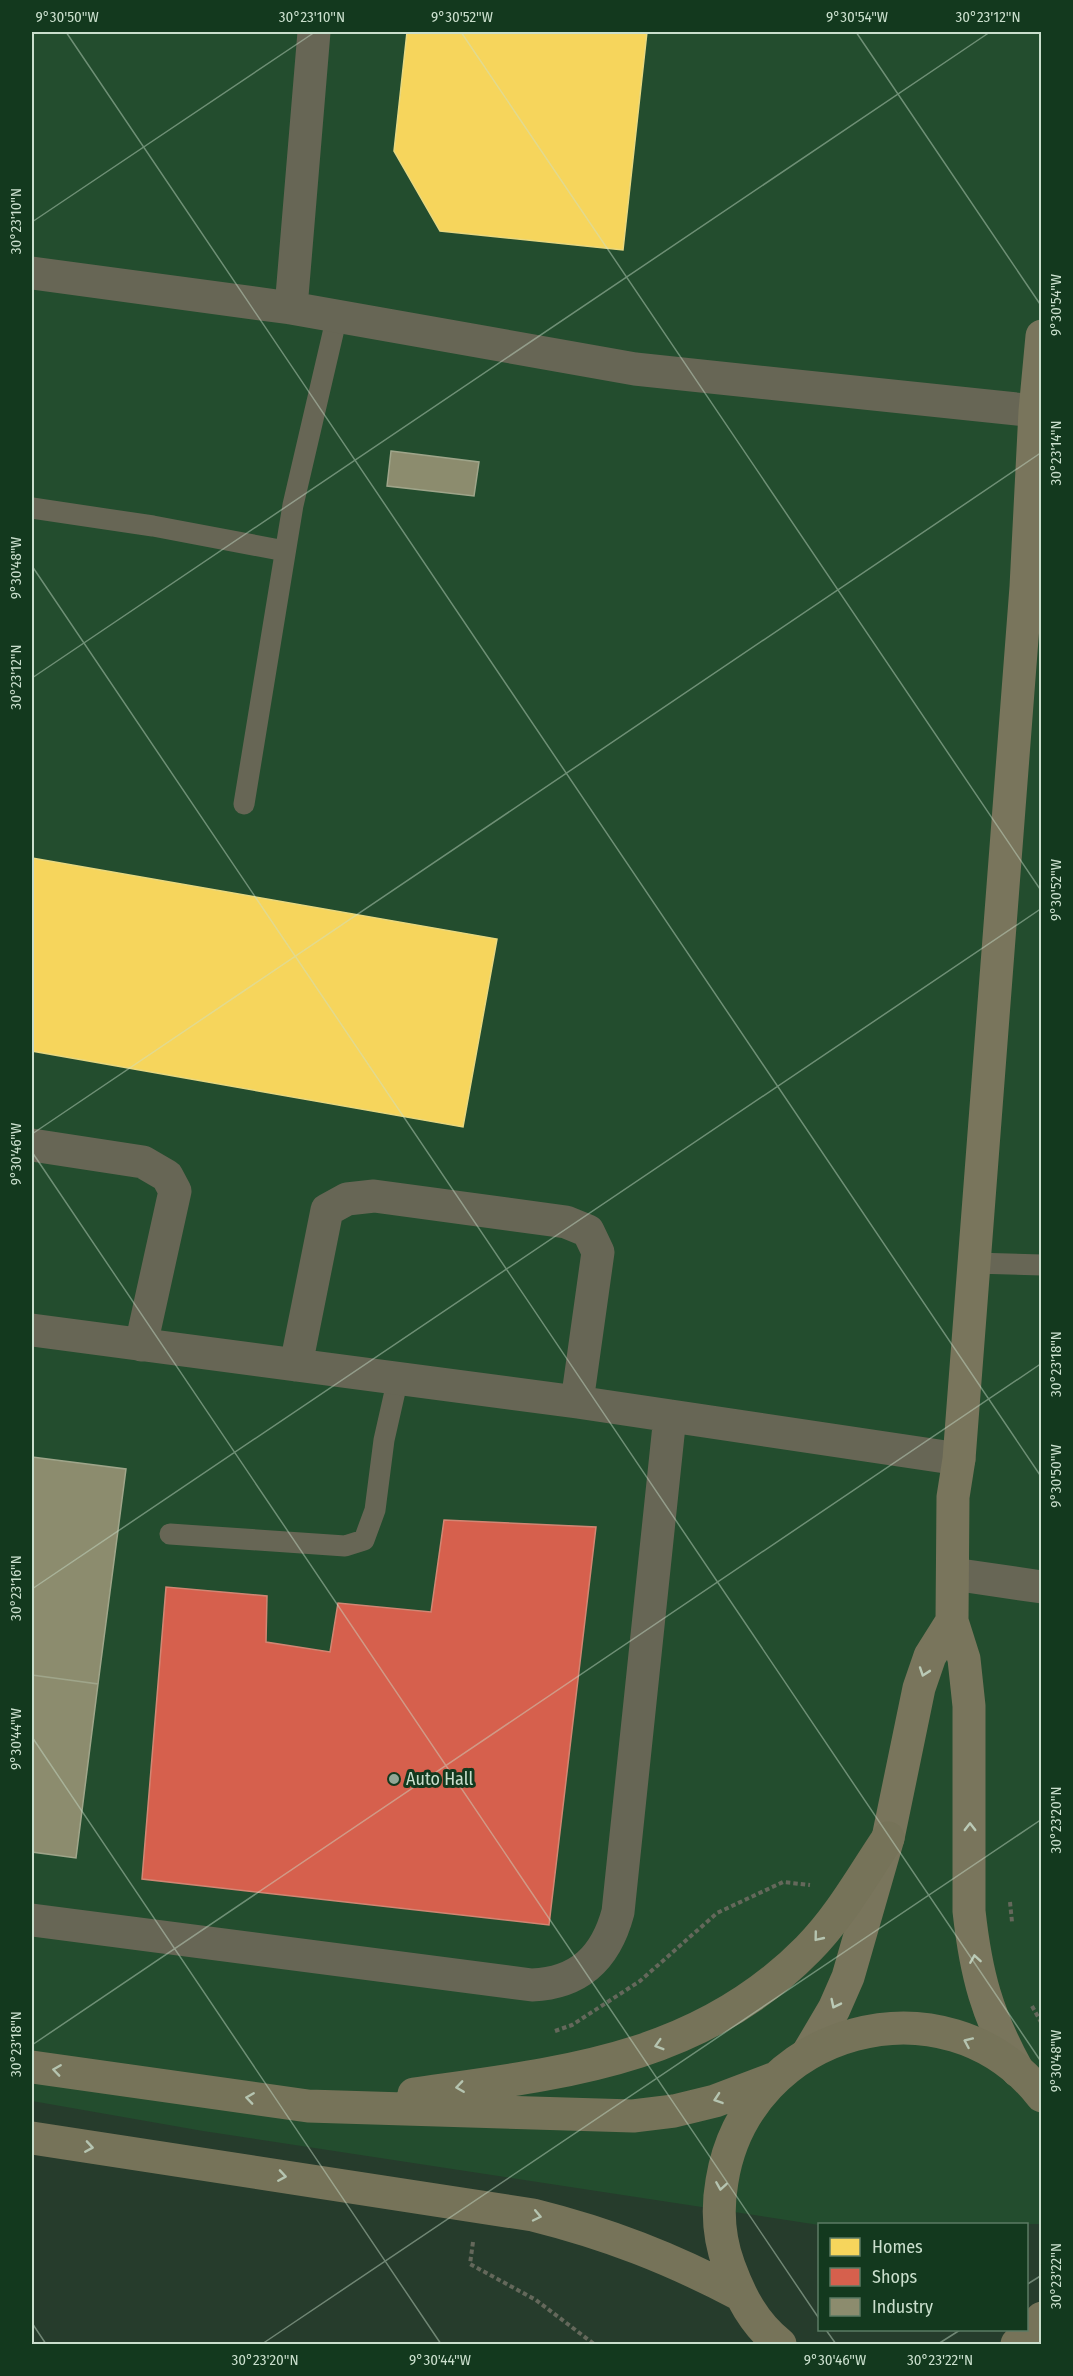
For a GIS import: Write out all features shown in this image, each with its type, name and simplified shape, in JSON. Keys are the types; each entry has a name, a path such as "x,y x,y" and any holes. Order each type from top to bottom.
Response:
{"highway":[{"path":"308,2106 575,2070 669,2042 714,2021 741,2005 782,1974 810,1948 888,1838"},
{"path":"780,2344 759,2324 739,2294 723,2250 718,2204 725,2158 744,2115 773,2079 808,2053 837,2039 868,2031 900,2028 932,2030 963,2039 992,2053 1018,2072 1041,2096"},
{"path":"32,2067 308,2106 633,2116 675,2111 715,2101 773,2079"},
{"path":"32,2138 533,2215 587,2228 639,2247 690,2268 739,2294"}],"main road":[{"path":"1018,2072 998,2037 986,2004 977,1972 972,1941 969,1903 969,1706 964,1659 952,1621 953,1497 959,1459 1026,587 1041,336"},
{"path":"808,2053 834,2008 848,1977 888,1838 919,1688 930,1656 952,1621"}],"street":[{"path":"291,308 314,32"},
{"path":"32,273 291,308 635,369 1035,411"},
{"path":"32,1145 143,1162 167,1176 175,1191 141,1345"},
{"path":"296,1365 327,1210 347,1199 374,1196 566,1222 588,1231 598,1252 577,1402"},
{"path":"32,1330 577,1402 959,1459"},
{"path":"32,1920 532,1984 551,1984 570,1977 588,1966 603,1950 613,1932 618,1912 670,1416"},
{"path":"953,1574 1041,1587"}],"lane":[{"path":"244,804 292,506 337,316"},
{"path":"32,508 153,526 285,550"},
{"path":"974,1263 1041,1265"},
{"path":"170,1534 345,1546 364,1540 375,1510 384,1440 398,1378"}],"path":[{"path":"553,2032 572,2025 640,1981 717,1913 755,1895 783,1882 853,1890"},
{"path":"479,2206 470,2264 536,2301 594,2344"}],"shaded area":[{"path":"32,32 1041,32 1041,2224 818,2223 818,2225 203,2131 32,2101"}],"building: Homes":[{"path":"407,32 647,32 623,250 440,231 394,151"},
{"path":"32,858 497,939 463,1127 32,1051"}],"building: Shops":[{"path":"444,1520 596,1527 549,1925 142,1879 166,1587 267,1596 266,1642 330,1652 338,1603 431,1612"}],"building: Industry":[{"path":"391,451 479,462 474,496 387,486"},
{"path":"32,1457 126,1469 98,1684 32,1675"},
{"path":"32,1675 98,1684 76,1858 32,1852"}],"place":[{"name":"Auto Hall","path":"394,1779"}]}
